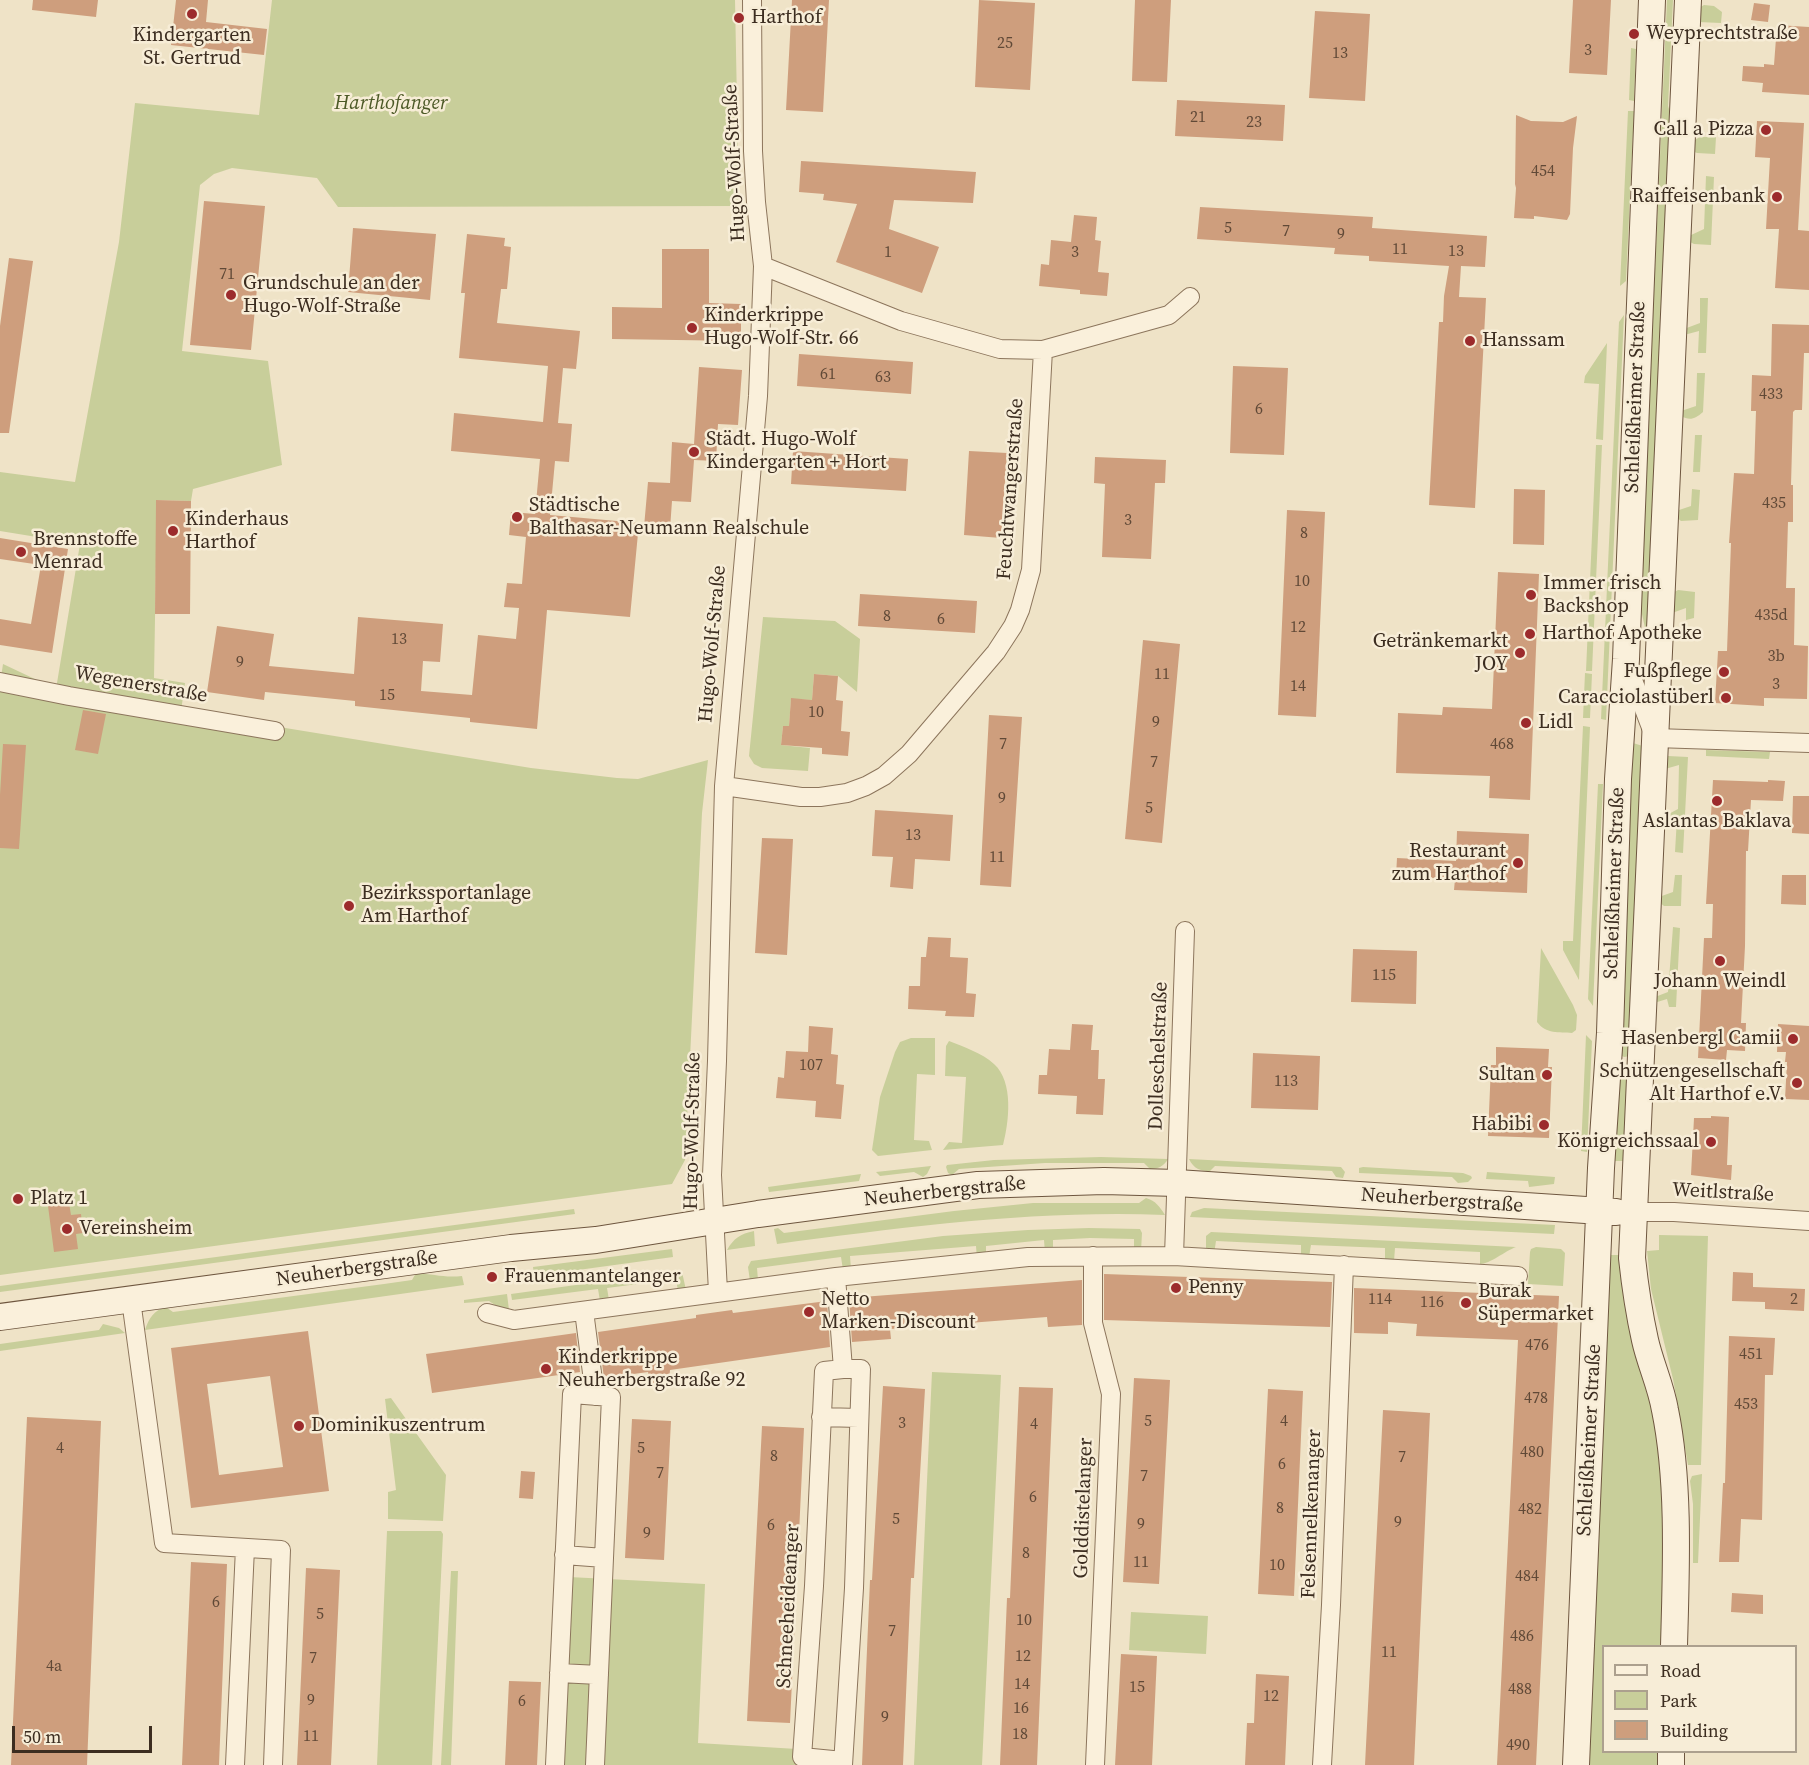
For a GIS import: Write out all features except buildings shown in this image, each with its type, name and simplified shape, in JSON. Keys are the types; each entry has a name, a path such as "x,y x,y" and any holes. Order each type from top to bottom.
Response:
{"main road":[{"name":"Schleißheimer Straße","path":"1575,1765 1599,1211 1609,1050 1618,779 1626,659 1652,0"},
{"name":"Schleißheimer Straße","path":"1674,1645 1676,1568 1673,1470 1665,1409 1645,1341 1632,1258 1688,0"},
{"path":"1609,1050 1613,1058 1625,1064 1633,1062 1642,1051"},
{"name":"Neuherbergstraße","path":"0,1317 511,1248 596,1240 714,1221 978,1185 1104,1181 1177,1183 1635,1212"}],"street":[{"name":"Hugo-Wolf-Straße","path":"714,1221 712,1175 717,1072 724,786 758,396 763,266 753,150 752,0"},
{"path":"763,266 901,321 1000,349 1043,350 1169,315 1190,297"},
{"name":"Feuchtwangerstraße","path":"724,786 820,797 847,793 866,786 884,776 909,753 996,652 1020,610 1031,570 1043,350"},
{"path":"1626,659 1655,738 1809,743"},
{"name":"Wegenerstraße","path":"0,682 275,731"},
{"name":"Dolleschelstraße","path":"1177,1183 1185,931"},
{"path":"1174,1256 1177,1183"},
{"name":"Weitlstraße","path":"1635,1212 1674,1212 1809,1221"},
{"path":"714,1221 718,1292"},
{"name":"Golddistelanger","path":"1093,1256 1093,1323 1111,1394 1095,1765"},
{"path":"486,1313 514,1320 836,1276 1028,1257 1174,1256 1518,1276"},
{"name":"Felsennelkenanger","path":"1322,1765 1344,1265"},
{"path":"836,1276 843,1369"},
{"path":"131,1300 164,1543 280,1550 273,1765"},
{"path":"584,1311 595,1396"},
{"name":"Schneeheideanger","path":"861,1369 854,1588 843,1763 802,1757 814,1586 821,1416 824,1371 861,1369"},
{"path":"555,1765 572,1394 611,1397 595,1765"},
{"path":"821,1416 859,1418"},
{"path":"235,1765 245,1548"},
{"path":"564,1556 604,1558"},
{"path":"559,1673 599,1674"}],"green space":[{"name":"Bezirkssportanlage Am Harthof","path":"272,0 735,0 739,206 338,207 317,178 232,168 214,174 200,185 182,351 268,361 282,465 193,489 191,501 157,500 154,678 185,683 181,711 531,768 617,778 638,779 708,760 702,813 685,1160 672,1184 0,1275 0,684 3,664 56,689 80,544 0,531 0,472 75,482 119,242 135,103 259,115"},
{"path":"1667,0 1673,0 1668,106 1674,124 1649,694 1644,685 1647,637 1640,605"},
{"path":"1704,5 1714,6 1722,12 1721,23 1698,22 1699,8"},
{"path":"1631,48 1636,49 1634,101 1629,100"},
{"path":"1628,111 1634,111 1626,281 1620,286"},
{"path":"1700,137 1716,137 1715,154 1692,151 1693,141"},
{"path":"1706,176 1714,177 1711,245 1694,244 1688,241 1689,236 1704,229"},
{"path":"1700,298 1708,298 1706,353 1698,353 1699,331 1684,335 1684,329 1700,323"},
{"path":"1624,315 1606,720 1601,719 1619,322"},
{"path":"1607,343 1603,440 1596,439 1599,384 1584,383 1585,376"},
{"path":"1697,373 1705,373 1703,412 1690,419 1681,416 1681,411 1696,406"},
{"path":"1695,435 1702,435 1700,472 1693,472"},
{"path":"1596,445 1602,445 1592,671 1586,671"},
{"path":"1692,489 1700,490 1698,520 1681,521 1676,517 1676,511 1691,506"},
{"path":"1678,590 1695,592 1694,618 1686,620 1686,608 1672,613 1673,593"},
{"path":"763,617 835,621 860,639 857,692 838,676 814,674 812,700 791,699 789,726 783,726 781,745 810,748 808,771 762,768 754,764 749,756"},
{"path":"1585,673 1592,674 1590,718 1583,718"},
{"path":"1583,726 1590,727 1579,980 1563,950 1563,941 1573,941"},
{"path":"1633,743 1646,747 1630,1056 1624,1057 1619,1054"},
{"path":"1706,750 1770,752 1769,759 1706,756"},
{"path":"1668,756 1688,757 1683,853 1675,852 1677,818 1663,824 1663,817 1678,809 1679,765 1665,769"},
{"path":"1598,784 1603,784 1593,1006 1588,999"},
{"path":"1675,875 1682,875 1681,906 1664,906 1659,902 1659,897 1673,892"},
{"path":"1673,927 1680,928 1676,1007 1669,1007 1667,999 1654,1003 1655,997 1668,992"},
{"path":"1541,948 1577,1015 1576,1030 1572,1033 1544,1029 1537,1022"},
{"path":"1586,1035 1592,1041 1587,1152 1581,1151"},
{"path":"911,1038 935,1038 935,1075 917,1074 914,1140 929,1141 932,1150 878,1156 872,1150 880,1097 900,1042"},
{"path":"949,1041 973,1051 994,1064 1005,1081 1008,1114 1003,1145 943,1150 949,1142 962,1143 966,1077 945,1076 946,1046"},
{"path":"1618,1071 1631,1076 1626,1161 1614,1161"},
{"path":"1101,1157 1168,1159 1160,1167 1150,1169 1144,1163 1045,1163 959,1169 952,1175 948,1173 946,1167 947,1165 994,1160"},
{"path":"1189,1159 1341,1167 1345,1172 1343,1178 1336,1177 1332,1171 1215,1166 1210,1171 1206,1171 1195,1167"},
{"path":"931,1166 923,1177 914,1172 880,1176 876,1172"},
{"path":"1359,1168 1463,1173 1472,1178 1468,1182 1458,1183 1452,1177 1359,1173"},
{"path":"1487,1172 1555,1177 1554,1184 1529,1187 1528,1181 1486,1179"},
{"path":"861,1174 859,1181 769,1192 768,1187"},
{"path":"1146,1198 1157,1205 1165,1215 1019,1217 922,1226 777,1244 774,1229 778,1228 784,1233 1033,1203 1139,1203"},
{"path":"1204,1208 1555,1225 1554,1234 1190,1217 1192,1212"},
{"path":"574,1209 575,1214 0,1292 0,1286"},
{"path":"1089,1228 1140,1229 1142,1233 1141,1251 1134,1252 1134,1239 1090,1238 1053,1240 1053,1253 1045,1253 1044,1240 986,1246 986,1258 977,1259 976,1246 850,1256 851,1269 843,1270 841,1257 757,1268 758,1280 750,1281 748,1267 751,1261 943,1236"},
{"path":"754,1231 755,1246 727,1250 738,1237"},
{"path":"1211,1232 1516,1247 1480,1264 1480,1252 1395,1248 1394,1261 1385,1260 1385,1248 1311,1245 1309,1257 1301,1257 1301,1245 1216,1241 1214,1254 1206,1254 1206,1236"},
{"path":"1659,1235 1708,1236 1701,1465 1688,1465 1673,1379 1651,1289 1647,1251 1659,1250"},
{"path":"1536,1247 1561,1249 1565,1253 1563,1286 1528,1284 1530,1252"},
{"path":"672,1249 673,1257 534,1276 533,1267"},
{"path":"1609,1255 1619,1255 1631,1335 1647,1394 1659,1418 1669,1645 1602,1645 1602,1753 1665,1753 1665,1765 1587,1765"},
{"path":"682,1272 686,1290 678,1291 676,1279 607,1288 609,1300 600,1301 598,1289 512,1300 511,1294"},
{"path":"416,1273 462,1276 464,1285 145,1330 152,1315 166,1307 173,1312 384,1284 412,1280"},
{"path":"507,1294 509,1310 489,1301 464,1303 464,1300"},
{"path":"103,1324 119,1328 125,1333 0,1351 0,1344 99,1330"},
{"path":"932,1372 1001,1375 982,1765 914,1765"},
{"path":"391,1398 446,1475 443,1521 388,1519 388,1492 396,1490 385,1399"},
{"path":"1702,1474 1698,1563 1693,1563 1693,1504 1690,1481 1692,1476"},
{"path":"387,1531 441,1531 443,1534 432,1765 377,1765"},
{"path":"451,1571 458,1571 451,1765 441,1765"},
{"path":"569,1577 705,1584 698,1743 797,1749 796,1765 560,1765"},
{"path":"1131,1612 1208,1616 1206,1654 1129,1650"}],"place":[{"name":"Kindergarten St. Gertrud","path":"192,14"},
{"name":"Harthof","path":"739,18"},
{"name":"Weyprechtstraße","path":"1634,34"},
{"name":"Call a Pizza","path":"1766,130"},
{"name":"Raiffeisenbank","path":"1777,197"},
{"name":"Grundschule an der Hugo-Wolf-Straße","path":"231,295"},
{"name":"Kinderkrippe Hugo-Wolf-Str. 66","path":"692,328"},
{"name":"Hanssam","path":"1470,341"},
{"name":"Städt. Hugo-Wolf Kindergarten + Hort","path":"694,452"},
{"name":"Städtische Balthasar-Neumann Realschule","path":"517,517"},
{"name":"Kinderhaus Harthof","path":"173,531"},
{"name":"Brennstoffe Menrad","path":"21,552"},
{"name":"Immer frisch Backshop","path":"1531,595"},
{"name":"Harthof Apotheke","path":"1530,634"},
{"name":"Getränkemarkt JOY","path":"1520,653"},
{"name":"Fußpflege","path":"1724,672"},
{"name":"Caracciolastüberl","path":"1726,698"},
{"name":"Lidl","path":"1526,723"},
{"name":"Aslantas Baklava","path":"1717,801"},
{"name":"Restaurant zum Harthof","path":"1518,863"},
{"name":"Bezirkssportanlage Am Harthof","path":"349,906"},
{"name":"Johann Weindl","path":"1720,961"},
{"name":"Hasenbergl Camii","path":"1793,1039"},
{"name":"Sultan","path":"1547,1075"},
{"name":"Schützengesellschaft Alt Harthof e.V.","path":"1797,1083"},
{"name":"Habibi","path":"1544,1125"},
{"name":"Königreichssaal","path":"1711,1142"},
{"name":"Platz 1","path":"18,1199"},
{"name":"Vereinsheim","path":"67,1229"},
{"name":"Frauenmantelanger","path":"492,1277"},
{"name":"Penny","path":"1176,1288"},
{"name":"Burak Süpermarket","path":"1466,1303"},
{"name":"Netto Marken-Discount","path":"809,1312"},
{"name":"Kinderkrippe Neuherbergstraße 92","path":"546,1369"},
{"name":"Dominikuszentrum","path":"299,1426"}],"park label":[{"name":"Harthofanger","path":"391,104"}]}
